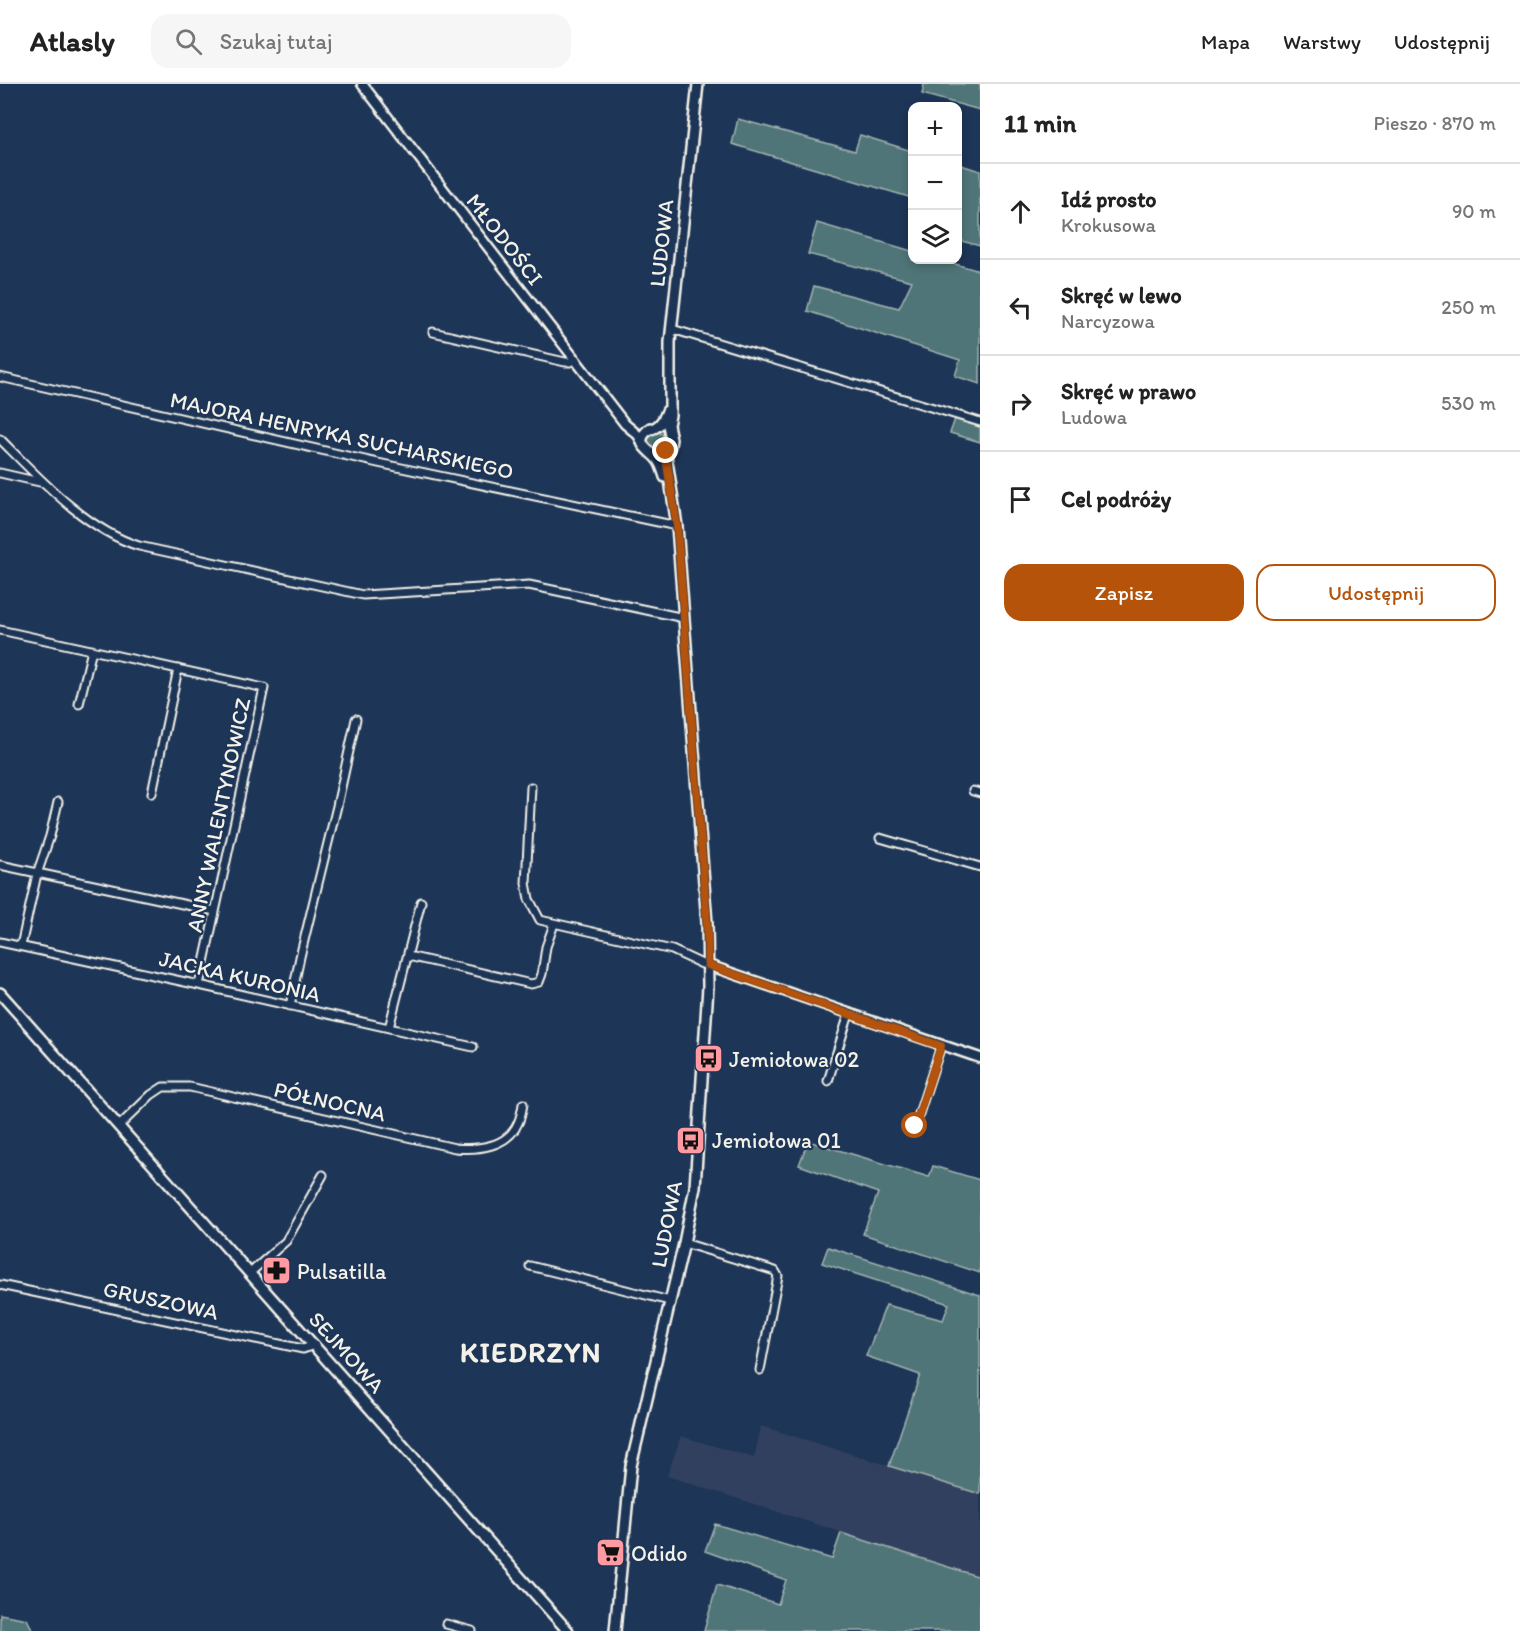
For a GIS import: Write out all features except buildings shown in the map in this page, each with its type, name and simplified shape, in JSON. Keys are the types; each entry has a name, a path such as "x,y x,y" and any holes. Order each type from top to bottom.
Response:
{"main road":[{"name":"LUDOWA","path":"615,1631 631,1466 695,1187 708,965 707,923 677,526 666,458 666,451 671,440 668,433 672,329 698,84"},
{"path":"642,442 644,435 664,419 669,407"},
{"path":"652,428 661,427 668,433"},
{"name":"LUDOWA","path":"642,442 645,450 658,460 673,496"},
{"path":"652,454 659,455 666,451"},
{"name":"SEJMOWA","path":"0,993 568,1631"}],"street":[{"name":"MŁODOŚCI","path":"362,84 642,442"},
{"path":"672,329 980,422"},
{"path":"433,332 565,362 576,359"},
{"name":"MAJORA HENRYKA SUCHARSKIEGO","path":"0,377 378,463 677,526"},
{"name":"MŁODOŚCI","path":"620,416 637,428 652,428"},
{"path":"0,439 81,515 131,543 358,595 533,585 684,618"},
{"path":"0,473 45,483"},
{"path":"0,630 178,669 152,793"},
{"path":"79,704 92,650"},
{"name":"ANNY WALENTYNOWICZ","path":"178,669 264,688 199,985"},
{"path":"290,1006 356,719"},
{"path":"531,787 527,892 540,920 672,950 702,964 980,1058"},
{"path":"21,946 37,874 50,836 58,802"},
{"path":"880,837 980,867"},
{"path":"0,865 215,911"},
{"path":"389,1028 421,902"},
{"path":"408,956 536,984 542,974 546,947 554,924"},
{"name":"JACKA KURONIA","path":"0,942 473,1047"},
{"path":"828,1081 849,1014"},
{"path":"915,1126 941,1046"},
{"name":"PÓŁNOCNA","path":"119,1126 151,1095 163,1088 190,1087 466,1149 489,1147 501,1141 515,1128 523,1104"},
{"path":"250,1273 286,1241 323,1175"},
{"path":"684,1243 775,1271 778,1276 760,1370"},
{"path":"530,1266 670,1301"},
{"name":"GRUSZOWA","path":"0,1285 303,1349 314,1345"},
{"path":"446,1624 472,1631"}],"shaded area":[{"path":"761,1426 980,1494 980,1577 667,1476 681,1436 754,1458"}],"green space":[{"path":"924,84 980,84 980,110 962,105 962,102 951,102 922,94"},
{"path":"738,119 855,151 860,135 908,150 908,197 732,144"},
{"path":"962,165 980,171 980,246 962,241"},
{"path":"817,223 908,250 908,264 955,264 980,271 980,384 955,376 960,360 807,311 814,286 899,308 912,281 808,254"},
{"path":"955,419 980,427 980,442 950,433"},
{"path":"656,432 662,435 665,441 662,447 656,450 650,447 647,441 650,435"},
{"path":"808,1141 929,1177 933,1166 980,1180 980,1273 863,1234 878,1193 799,1165"},
{"path":"828,1247 980,1295 980,1494 889,1466 920,1375 866,1356 886,1305 943,1320 949,1304 822,1263"},
{"path":"715,1524 832,1559 841,1533 980,1577 980,1631 704,1631 717,1585 778,1604 786,1580 705,1551"},
{"path":"0,1614 27,1619 33,1631 0,1631"}],"place":[{"name":"Jemiołowa 02","path":"708,1059"},
{"name":"Jemiołowa 01","path":"691,1140"},
{"name":"Pulsatilla","path":"276,1271"},
{"name":"Odido","path":"610,1553"}],"district":[{"name":"KIEDRZYN","path":"531,1352"}],"route":[{"path":"666,451 677,526 707,923 708,965 941,1046 915,1126"}]}
